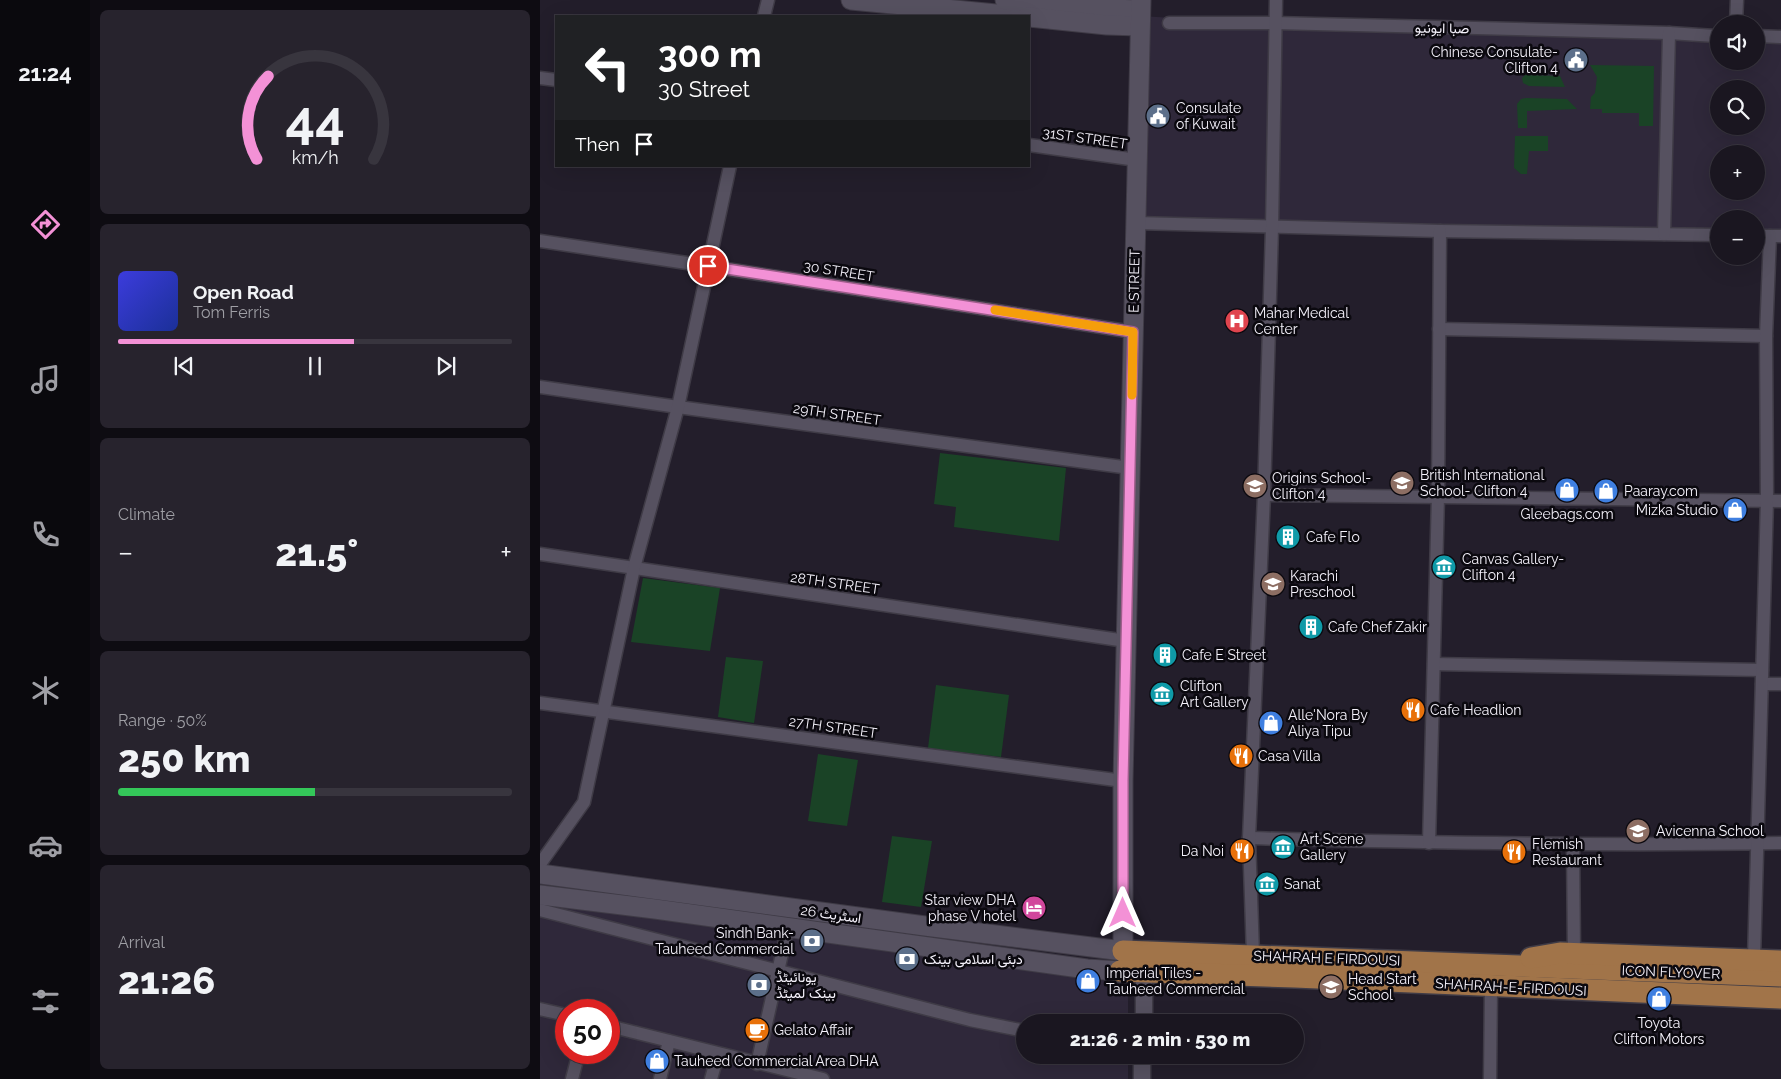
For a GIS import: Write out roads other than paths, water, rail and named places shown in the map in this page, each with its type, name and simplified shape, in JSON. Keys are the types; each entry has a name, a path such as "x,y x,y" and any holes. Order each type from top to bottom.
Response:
{"main road":[{"path":"851,0 1008,15"},
{"path":"1005,0 1140,12"},
{"path":"1030,17 1107,25 1140,12"},
{"name":"E STREET","path":"1122,961 1123,781 1140,12"},
{"name":"اسٹریٹ 26","path":"540,874 925,926 1122,961"},
{"name":"اسٹریٹ 26","path":"540,895 788,927 932,949 1087,969 1122,961"},
{"name":"SHAHRAH E FIRDOUSI","path":"1122,961 1253,955 1510,966 1567,961"},
{"path":"1567,961 1754,959 1781,961"},
{"name":"SHAHRAH-E-FIRDOUSI","path":"1122,961 1144,972 1781,998"},
{"name":"ICON FLYOVER","path":"1567,961 1781,976"}],"street":[{"path":"764,15 768,0"},
{"path":"1253,955 1249,838 1264,495 1272,228 1276,0"},
{"path":"1736,15 1737,0"},
{"name":"صبا ایونیو","path":"1169,23 1669,33 1710,36"},
{"path":"1664,234 1669,33"},
{"path":"1765,36 1781,37"},
{"path":"540,78 555,80"},
{"name":"31ST STREET","path":"1030,145 1137,160"},
{"path":"540,864 584,802 634,568 678,408 730,167"},
{"path":"1136,223 1272,228 1710,235"},
{"path":"1429,843 1438,496 1440,231"},
{"path":"1754,959 1767,500 1766,336 1775,236"},
{"name":"30 STREET","path":"540,241 1133,332"},
{"path":"1439,329 1766,336"},
{"name":"29TH STREET","path":"540,386 678,408 1130,468"},
{"path":"1264,495 1781,501"},
{"name":"28TH STREET","path":"540,554 1126,641"},
{"path":"1434,664 1762,670"},
{"path":"1762,684 1781,684"},
{"name":"27TH STREET","path":"540,703 1123,781"},
{"path":"1249,838 1429,843 1781,843"},
{"path":"1567,961 1573,844"},
{"path":"540,910 970,1020 1016,1029"},
{"path":"757,1064 788,927"},
{"path":"1144,972 1144,1014"},
{"path":"1490,1079 1492,986"},
{"path":"540,1009 555,1012"},
{"path":"620,1029 823,1079"},
{"path":"660,1079 670,1041"},
{"path":"712,1079 718,1054"},
{"path":"572,1079 576,1064"},
{"path":"1141,1064 1142,1079"}],"place":[{"name":"Chinese Consulate- Clifton 4","path":"1576,60"},
{"name":"Consulate of Kuwait","path":"1158,116"},
{"name":"Mahar Medical Center","path":"1237,321"},
{"name":"British International School- Clifton 4","path":"1402,483"},
{"name":"Origins School- Clifton 4","path":"1255,486"},
{"name":"Gleebags.com","path":"1567,490"},
{"name":"Paaray.com","path":"1606,491"},
{"name":"Mizka Studio","path":"1735,510"},
{"name":"Cafe Flo","path":"1288,537"},
{"name":"Canvas Gallery- Clifton 4","path":"1444,567"},
{"name":"Karachi Preschool","path":"1273,584"},
{"name":"Cafe Chef Zakir","path":"1311,627"},
{"name":"Cafe E Street","path":"1165,655"},
{"name":"Clifton Art Gallery","path":"1162,694"},
{"name":"Cafe Headlion","path":"1413,710"},
{"name":"Alle'Nora By Aliya Tipu","path":"1271,723"},
{"name":"Casa Villa","path":"1241,756"},
{"name":"Avicenna School","path":"1638,831"},
{"name":"Art Scene Gallery","path":"1283,847"},
{"name":"Da Noi","path":"1242,851"},
{"name":"Flemish Restaurant","path":"1514,852"},
{"name":"Sanat","path":"1267,884"},
{"name":"Star view DHA phase V hotel","path":"1034,908"},
{"name":"Sindh Bank- Tauheed Commercial","path":"812,941"},
{"name":"دبئی اسلامی بینک","path":"907,959"},
{"name":"Imperial Tiles - Tauheed Commercial","path":"1088,981"},
{"name":"یونائیٹڈ بینک لمیٹڈ","path":"759,985"},
{"name":"Head Start School","path":"1331,987"},
{"name":"Toyota Clifton Motors","path":"1659,999"},
{"name":"Gelato Affair","path":"757,1030"},
{"name":"Tauheed Commercial Area DHA","path":"657,1061"}]}
